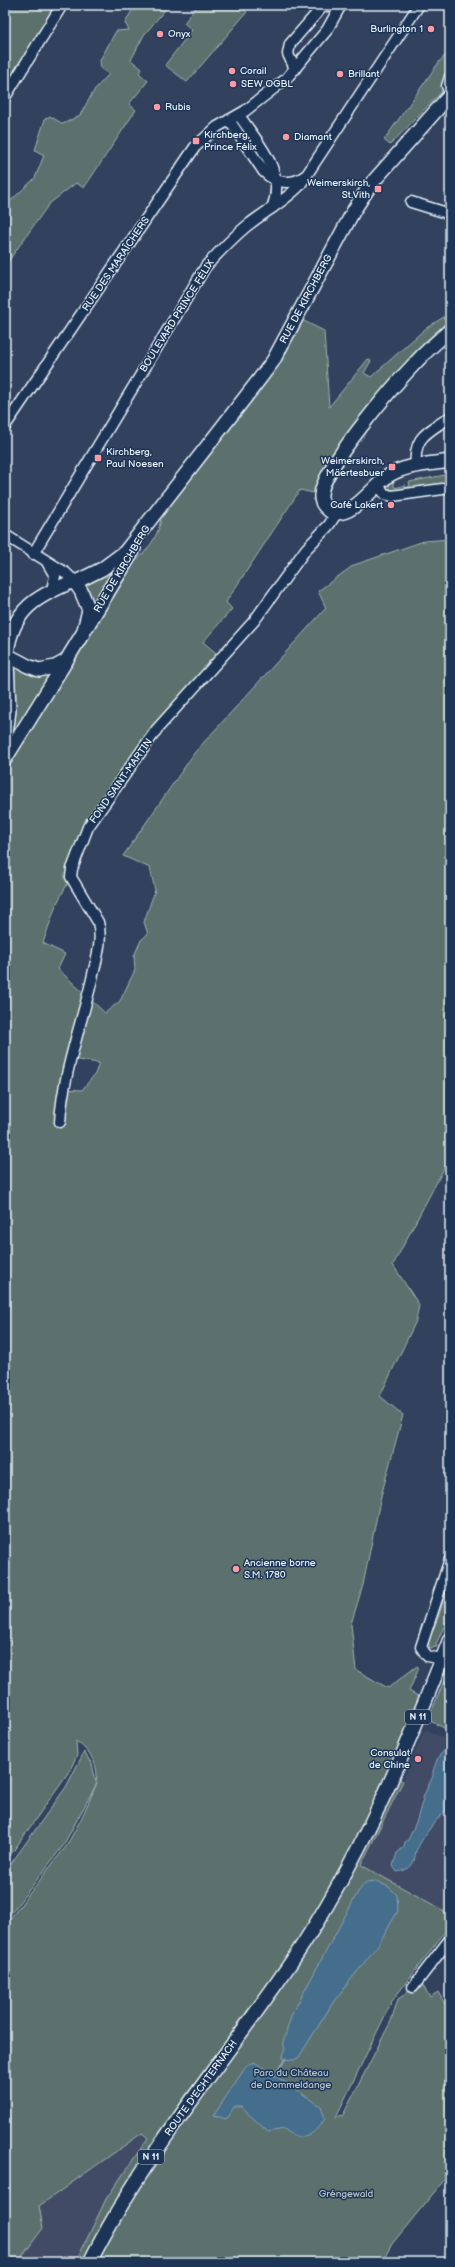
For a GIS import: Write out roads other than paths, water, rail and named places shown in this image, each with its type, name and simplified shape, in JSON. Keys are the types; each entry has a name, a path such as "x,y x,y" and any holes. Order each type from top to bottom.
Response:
{"main road":[{"name":"RUE DE KIRCHBERG","path":"5,743 9,710 7,653 9,632 21,612 33,600 52,590 75,582 116,560 161,505 273,361 354,210 371,184 450,94"},
{"path":"450,330 417,361 351,440 322,487 321,497 326,508 336,514 355,505 391,474 450,460"},
{"name":"RUE DE KIRCHBERG","path":"5,759 161,505"},
{"name":"RUE DE KIRCHBERG","path":"75,582 89,610 83,634"},
{"path":"7,653 39,670 55,667 66,661"},
{"name":"N 11","path":"447,1663 450,1639"},
{"name":"ROUTE D'ECHTERNACH","path":"90,2262 141,2173 292,1960 318,1919 364,1838 447,1663"}],"street":[{"path":"5,97 62,5"},
{"path":"295,69 288,54 290,44 323,6 341,5"},
{"name":"RUE DES MARAÎCHERS","path":"5,426 177,172 206,136 272,92 295,69 327,30 341,5"},
{"name":"BOULEVARD PRINCE FÉLIX","path":"33,554 206,266 227,243 292,194 307,175 411,17 417,5"},
{"path":"450,77 447,86 450,94"},
{"path":"239,115 272,167 277,181 277,195 272,208"},
{"path":"229,120 264,172 277,181 293,181 307,175"},
{"path":"411,202 450,214"},
{"path":"416,467 415,451 419,441 450,417"},
{"path":"377,485 385,494 392,496 450,488"},
{"name":"FOND SAINT-MARTIN","path":"60,1122 65,1082 99,947 100,930 98,922 71,877 72,869 88,827 157,729 254,621 306,549 329,525 336,514"},
{"path":"5,535 33,554 66,573 75,582"},
{"path":"46,562 55,576 52,590"},
{"path":"447,1663 427,1656 421,1647 421,1642 435,1608 450,1558"},
{"path":"413,1987 450,1938"}],"waterway":[{"path":"274,2075 285,2059"}],"place":[{"name":"Burlington 1","path":"431,29"},
{"name":"Onyx","path":"160,34"},
{"name":"Corail","path":"232,71"},
{"name":"Brillant","path":"340,74"},
{"name":"SEW OGBL","path":"233,84"},
{"name":"Rubis","path":"157,107"},
{"name":"Diamant","path":"286,137"},
{"name":"Kirchberg, Prince Félix","path":"196,141"},
{"name":"Weimerskirch, St.Vith","path":"378,189"},
{"name":"Kirchberg, Paul Noesen","path":"98,458"},
{"name":"Weimerskirch, Mäertesbuer","path":"392,467"},
{"name":"Café Lakert","path":"391,505"},
{"name":"Ancienne borne S.M. 1780","path":"236,1569"},
{"name":"Consulat de Chine","path":"418,1759"}],"park label":[{"name":"Parc du Château de Dommeldange","path":"291,2078"},
{"name":"Gréngewald","path":"346,2194"}]}
